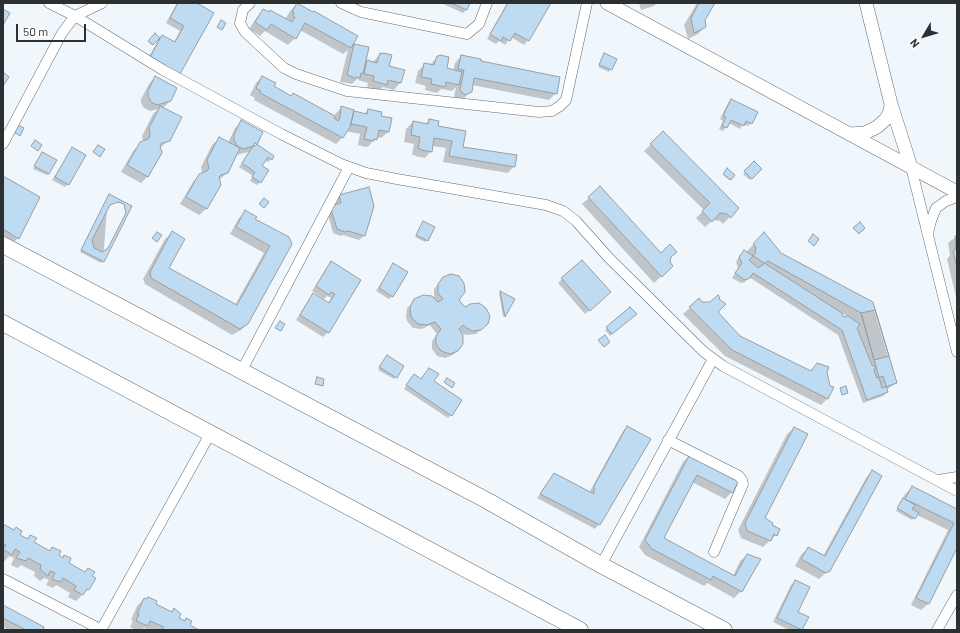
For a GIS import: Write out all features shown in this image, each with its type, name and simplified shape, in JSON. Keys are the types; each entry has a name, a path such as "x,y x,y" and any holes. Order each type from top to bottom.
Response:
{"main road":[{"path":"3,245 486,500 724,630"},
{"path":"3,323 577,629"}],"street":[{"path":"49,3 76,16 170,74 281,134 350,167 366,173 546,205 563,211 576,221 609,258 704,352 713,359 768,391 957,491"},
{"path":"3,144 7,126 62,33 76,16 102,3"},
{"path":"250,3 243,10 240,22 245,32 284,68 296,74 347,91 539,112 552,111 566,100 587,3"},
{"path":"341,3 467,34 479,24 487,3"},
{"path":"607,3 957,192"},
{"path":"866,3 892,104 911,167 957,352"},
{"path":"849,134 865,133 876,127 886,119 892,104"},
{"path":"242,370 350,167"},
{"path":"927,235 936,208 946,200 957,197"},
{"path":"601,564 713,359"},
{"path":"3,579 102,630 210,434"},
{"path":"668,440 739,476 742,480 743,484 714,552"},
{"path":"938,480 957,477"},
{"path":"937,630 957,595"}],"building":[{"path":"178,3 197,3 214,13 180,74 150,57 162,35 175,42 184,26 170,18"},
{"path":"297,3 358,36 351,48 305,23 296,39 271,24 267,30 255,22 263,9 269,12 270,10 292,22 295,17 293,16 294,13 292,12"},
{"path":"451,3 470,3 467,10"},
{"path":"508,3 551,3 529,41 515,33 510,41 503,37 501,41 490,34"},
{"path":"699,3 715,3 705,20 706,27 694,33 691,18"},
{"path":"3,9 10,13 3,25"},
{"path":"221,20 226,23 222,30 217,27"},
{"path":"155,33 160,38 153,45 148,41"},
{"path":"354,44 369,47 363,74 361,73 360,78 356,77 354,79 353,77 347,75"},
{"path":"380,53 392,55 389,66 405,70 401,83 388,80 387,85 373,81 374,76 364,74 367,60 377,63"},
{"path":"604,53 617,59 612,70 599,65"},
{"path":"440,55 449,57 447,68 462,72 459,85 446,82 445,87 431,84 432,79 421,77 424,63 434,65 437,56"},
{"path":"461,55 481,59 481,61 560,77 557,94 474,78 472,92 465,95 460,90 464,70 458,69"},
{"path":"3,72 9,77 3,86"},
{"path":"155,76 177,88 171,101 157,105 151,102 148,96 148,91"},
{"path":"262,76 276,83 274,86 291,96 293,93 335,116 334,118 338,121 340,118 341,106 354,110 350,127 343,138 260,93 261,91 256,88"},
{"path":"731,99 758,112 752,124 746,121 744,126 731,120 727,128 722,126 726,117 723,116"},
{"path":"160,106 182,117 170,141 162,143 160,146 162,153 148,177 127,165 140,142 148,139 150,136 149,128"},
{"path":"368,109 382,112 381,116 392,118 389,132 379,130 377,140 374,139 374,141 364,139 367,127 351,124 354,111 367,114"},
{"path":"429,119 439,121 438,126 466,131 463,147 517,155 515,167 449,156 452,141 434,138 432,152 421,150 418,148 420,137 411,135 413,121 428,124"},
{"path":"241,120 263,132 257,145 243,149 237,146 234,140 234,135"},
{"path":"18,125 24,128 20,136 14,132"},
{"path":"663,131 739,208 731,218 727,214 720,213 712,222 702,211 710,203 650,144"},
{"path":"219,137 240,148 228,173 219,177 221,185 207,209 186,197 199,174 207,171 209,168 207,160"},
{"path":"35,140 42,145 38,151 31,146"},
{"path":"255,143 274,156 272,160 268,157 262,166 269,170 261,183 252,177 255,172 242,163"},
{"path":"98,145 105,149 100,157 93,152"},
{"path":"72,147 86,155 69,185 55,177"},
{"path":"42,152 57,160 49,174 34,166"},
{"path":"754,161 762,169 752,179 744,171"},
{"path":"727,168 735,175 731,180 723,174"},
{"path":"3,176 40,197 19,239 3,229"},
{"path":"600,186 661,253 670,244 677,252 671,257 670,262 673,266 662,277 588,197"},
{"path":"369,187 374,206 365,236 337,229 330,206 341,203 339,195"},
{"path":"109,194 132,206 104,262 81,250"},
{"path":"264,198 269,202 264,208 259,204"},
{"path":"118,202 124,204 126,213 108,248 102,252 94,248 92,240 110,205"},
{"path":"245,210 257,217 255,219 289,237 292,244 248,324 240,329 151,278 150,272 172,231 185,239 169,268 237,305 270,246 236,227"},
{"path":"423,221 435,227 428,241 416,235"},
{"path":"860,222 865,228 859,234 853,228"},
{"path":"157,232 162,235 157,242 152,238"},
{"path":"764,232 781,253 873,302 897,383 882,388 861,313 768,261 758,268 749,260 755,254 756,247 753,244"},
{"path":"813,234 819,239 814,246 808,241"},
{"path":"957,235 957,268 953,251 956,249 955,236"},
{"path":"744,250 842,313 843,317 848,316 860,324 857,328 872,365 876,367 874,370 877,378 883,376 888,392 867,400 842,330 753,273 750,278 745,280 735,273 742,263 739,257"},
{"path":"582,260 611,292 590,311 561,278"},
{"path":"331,261 361,280 329,333 300,315 313,293 329,303 335,294 331,292 329,295 316,286"},
{"path":"393,263 408,272 393,297 379,288"},
{"path":"451,274 459,276 464,283 465,292 459,300 465,307 470,304 479,303 486,308 490,316 488,324 481,330 472,331 463,325 459,329 463,335 463,344 458,351 450,354 441,351 436,344 436,336 441,329 435,322 427,325 418,324 411,317 410,307 414,299 423,295 432,296 438,302 443,299 438,293 438,284 443,277"},
{"path":"500,291 515,299 505,317"},
{"path":"718,295 720,298 719,299 726,304 718,312 740,336 811,371 817,363 829,367 827,372 830,386 834,387 828,399 732,350 689,307 699,298 702,302 710,302"},
{"path":"630,307 637,314 612,334 606,327"},
{"path":"875,310 889,356 874,360 861,313"},
{"path":"280,321 285,324 281,331 275,328"},
{"path":"605,335 610,342 604,347 598,340"},
{"path":"387,355 404,366 397,378 379,367"},
{"path":"429,368 439,374 434,381 462,400 452,416 406,385 414,374 421,379"},
{"path":"317,377 324,379 323,386 315,384"},
{"path":"447,378 455,383 452,388 444,382"},
{"path":"846,386 848,393 842,395 840,388"},
{"path":"627,426 651,439 600,525 540,494 554,473 594,494 594,486"},
{"path":"794,427 808,434 765,518 773,523 772,525 780,529 777,536 774,534 771,541 747,531 745,523"},
{"path":"690,454 739,480 733,493 697,475 664,538 735,576 747,554 761,559 742,592 713,576 711,580 652,549 645,540"},
{"path":"872,470 882,476 830,571 826,573 801,559 808,547 825,556"},
{"path":"912,486 957,509 957,548 929,604 916,598 954,523 905,499"},
{"path":"903,498 915,505 912,509 919,513 915,519 897,508"},
{"path":"3,524 14,530 16,527 22,531 20,535 28,539 30,535 37,538 34,542 50,551 52,547 61,551 59,555 63,558 64,555 71,558 69,563 85,572 88,568 95,572 92,576 96,578 89,590 87,589 83,595 74,590 76,586 63,578 61,582 52,579 55,573 50,571 48,576 40,569 41,565 28,558 26,561 16,558 20,552 15,549 12,555 3,549 6,545 3,543"},
{"path":"795,580 810,587 798,612 809,617 802,630 777,618"},
{"path":"148,597 157,601 156,604 172,612 174,608 181,614 179,618 185,621 186,618 192,621 190,625 199,630 162,630 164,627 150,621 148,626 136,621 139,614 137,614 144,598 147,599"},
{"path":"3,605 44,627 43,630 26,630 3,618"}]}
